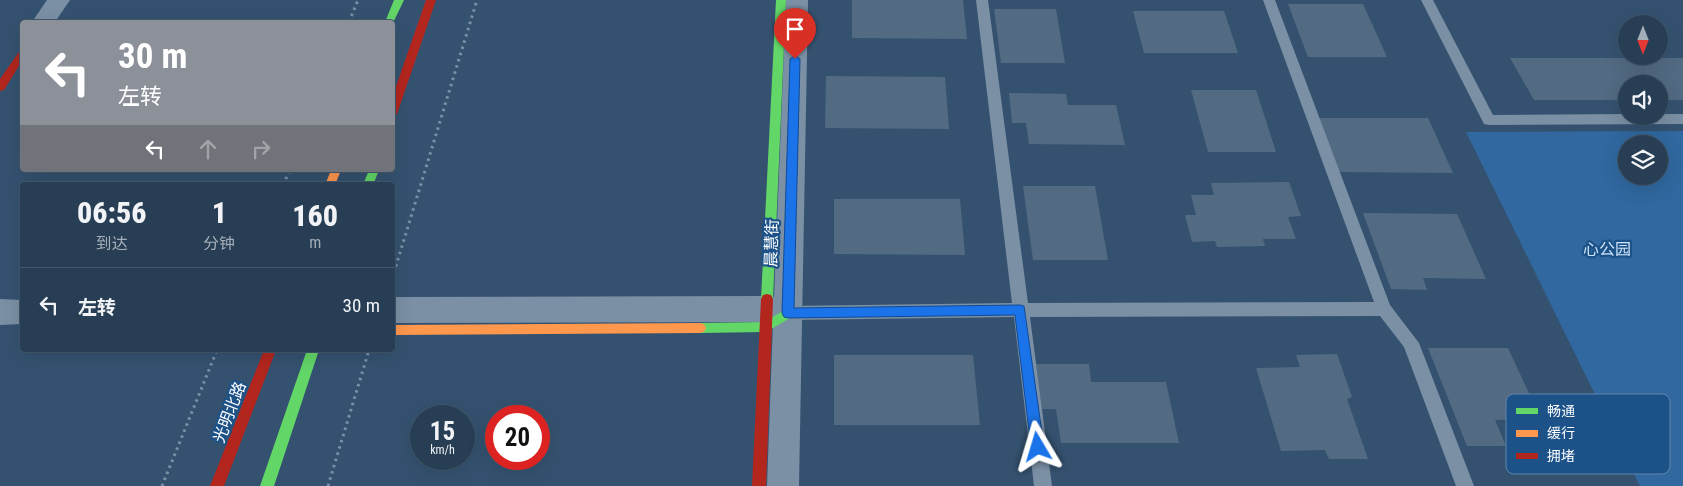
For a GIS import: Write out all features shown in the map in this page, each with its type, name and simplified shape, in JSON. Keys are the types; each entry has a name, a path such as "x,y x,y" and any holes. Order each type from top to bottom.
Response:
{"street":[{"path":"45,20 59,0"},
{"path":"391,20 398,0"},
{"path":"395,105 431,0"},
{"name":"晨慧街","path":"781,0 774,316 783,486"},
{"name":"晨慧街","path":"759,486 774,316 796,0"},
{"path":"0,87 20,57"},
{"path":"395,310 774,316"},
{"path":"0,312 20,312"},
{"path":"395,330 774,316"},
{"path":"0,331 20,331"},
{"name":"光明北路","path":"218,486 269,352"},
{"path":"267,486 312,352"}],"lane":[{"path":"982,0 1043,486"},
{"path":"1269,0 1384,310 1411,343 1465,486"},
{"path":"1427,0 1489,120 1683,119"},
{"path":"774,316 1020,310 1384,310"}],"path":[{"path":"350,20 358,0"},
{"path":"395,269 477,0"},
{"path":"162,486 217,352"},
{"path":"328,486 368,352"}],"green space":[{"name":"心公园","path":"1683,131 1683,486 1640,486 1634,474 1670,474 1670,394 1595,394 1466,132"}],"building":[{"path":"852,0 963,0 967,39 852,38"},
{"path":"1288,4 1363,4 1387,57 1308,57"},
{"path":"994,9 1056,9 1065,63 1001,63"},
{"path":"1133,11 1224,11 1238,53 1144,53"},
{"path":"1510,58 1618,58 1618,65 1668,65 1668,58 1683,58 1683,100 1668,100 1668,75 1618,75 1618,100 1534,100"},
{"path":"826,76 945,77 949,129 825,128"},
{"path":"1191,90 1256,90 1276,152 1208,152"},
{"path":"1009,93 1066,94 1068,105 1116,105 1125,145 1029,144 1026,123 1012,123"},
{"path":"1318,118 1428,118 1453,173 1339,172"},
{"path":"1289,182 1301,216 1288,217 1296,239 1263,239 1265,246 1217,247 1215,241 1192,242 1185,215 1196,215 1191,195 1214,195 1211,183"},
{"path":"1023,186 1095,186 1108,260 1033,260"},
{"path":"834,199 960,199 965,255 834,254"},
{"path":"1363,213 1457,214 1486,279 1423,278 1427,290 1391,289"},
{"path":"1428,348 1508,348 1529,394 1506,394 1506,420 1495,420 1506,446 1467,446"},
{"path":"1337,354 1352,397 1347,399 1368,459 1329,459 1325,450 1281,451 1256,368 1300,367 1296,355"},
{"path":"834,355 973,355 980,425 834,425"},
{"path":"1036,364 1089,364 1091,382 1166,382 1179,443 1061,443 1056,409 1042,409"}],"traffic: fast":[{"path":"391,20 399,0"},
{"path":"767,299 781,0"},
{"path":"369,182 373,172"},
{"path":"700,328 766,327 788,313"},
{"path":"267,486 312,352"}],"traffic: slow":[{"path":"331,182 335,172"},
{"path":"395,330 700,328"}],"traffic: jam":[{"path":"395,105 431,0"},
{"path":"0,87 20,57"},
{"path":"759,486 767,299"},
{"path":"217,486 269,352"}],"route":[{"path":"795,59 788,313 1020,310 1038,447"}]}
